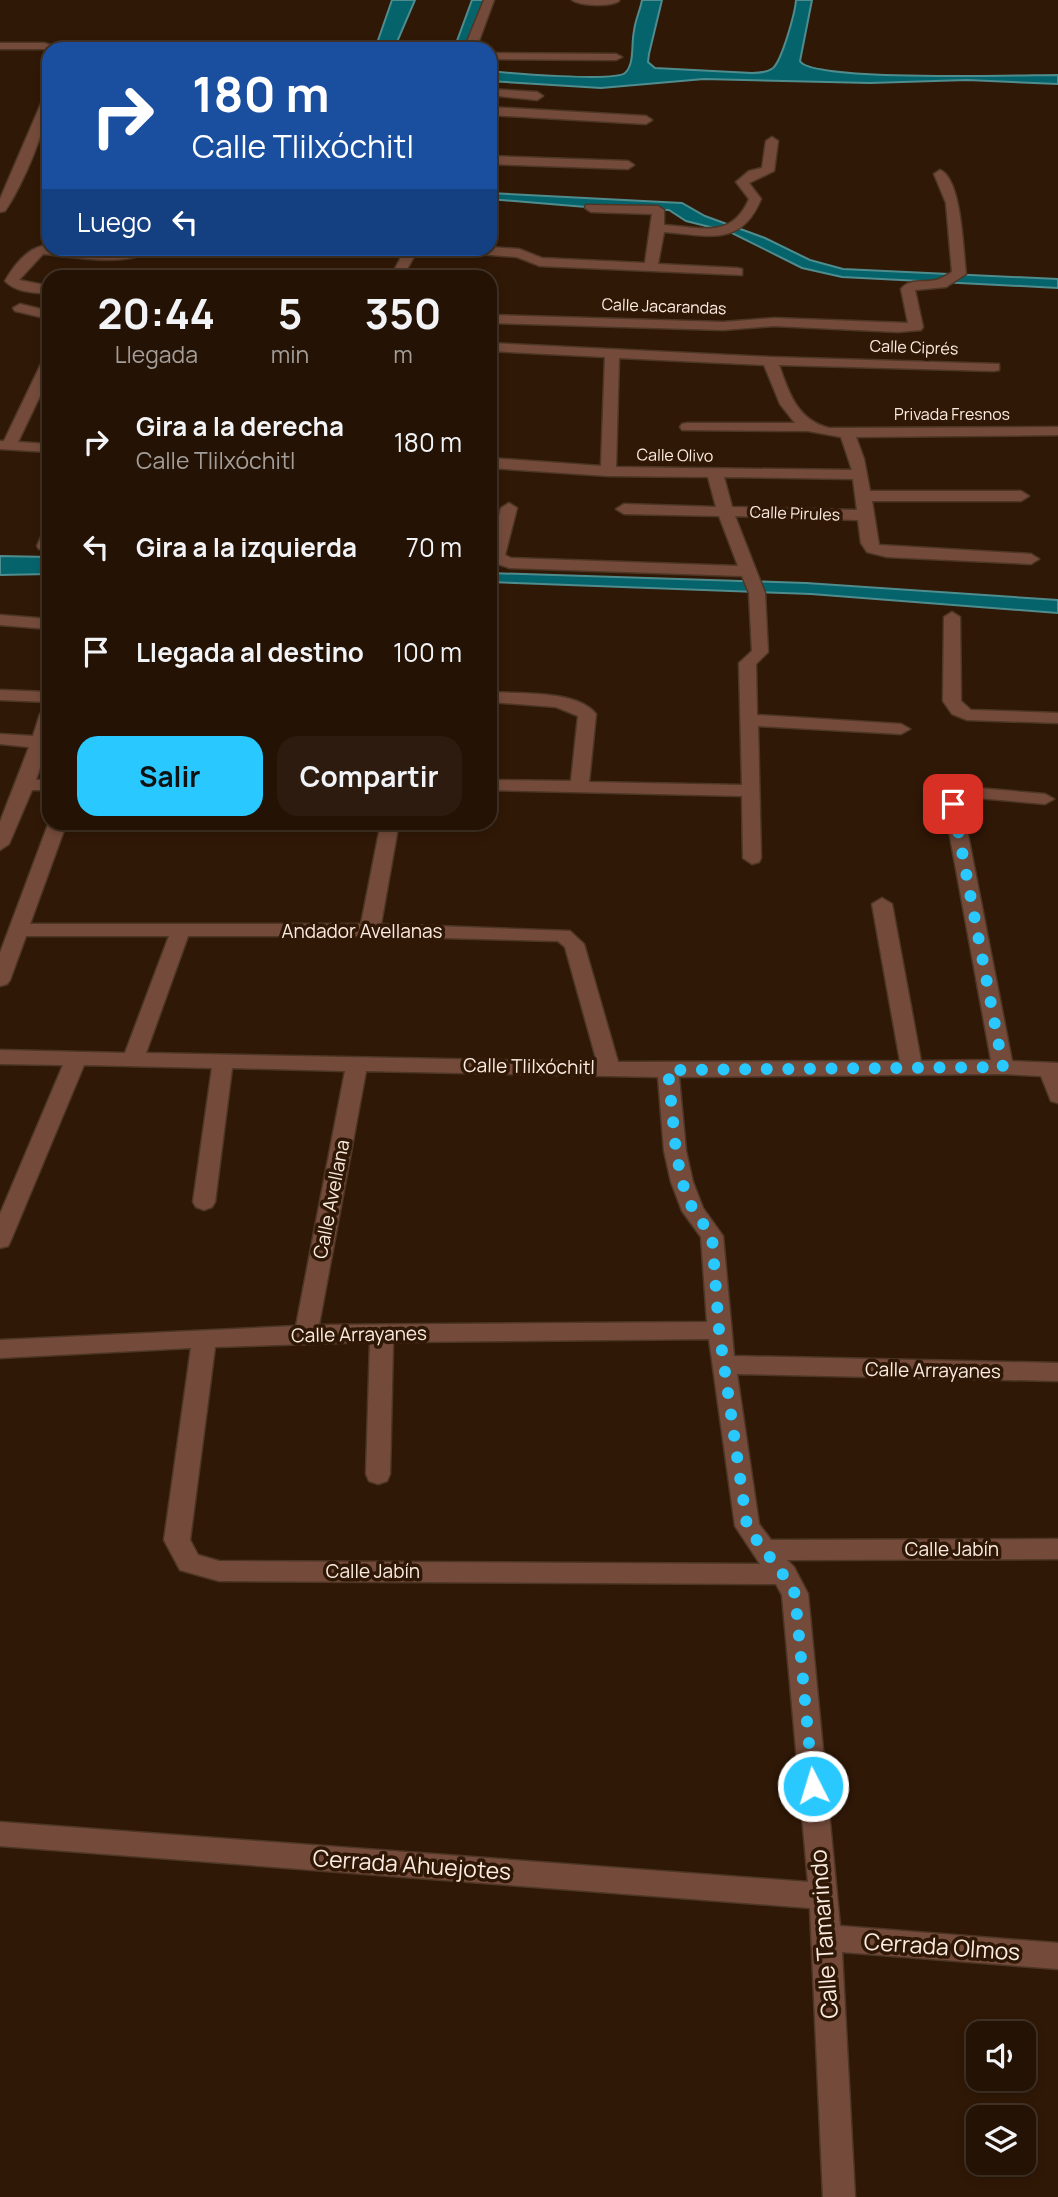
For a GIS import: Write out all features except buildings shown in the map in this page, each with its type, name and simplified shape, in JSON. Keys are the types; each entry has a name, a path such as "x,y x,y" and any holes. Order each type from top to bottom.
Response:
{"street":[{"path":"473,42 489,0"},
{"path":"577,0 614,1"},
{"path":"0,46 42,48"},
{"path":"497,56 616,57"},
{"path":"497,93 537,96"},
{"path":"497,111 646,120"},
{"path":"0,208 8,197 42,116"},
{"path":"658,228 720,233 741,226 752,213 755,200 743,182 753,174 768,171 772,141"},
{"path":"497,160 628,165"},
{"name":"Calle Ciprés","path":"725,343 770,361 898,328 916,327 908,289 911,286 941,284 959,274 952,203 940,174"},
{"path":"591,208 658,211 658,228 651,266"},
{"path":"42,250 36,251 12,282 19,286 42,289"},
{"path":"497,251 519,253 540,262 737,272"},
{"path":"0,274 15,275"},
{"path":"20,309 42,314"},
{"name":"Calle Jacarandas","path":"497,319 725,343 774,322 835,344"},
{"path":"497,347 612,354 725,343"},
{"name":"Calle Ciprés","path":"835,344 994,368"},
{"path":"608,471 612,354"},
{"path":"770,361 791,408 807,427"},
{"path":"42,375 4,445 42,448"},
{"name":"Privada Fresnos","path":"688,427 807,427 816,431 847,433 1058,430"},
{"path":"847,433 854,447 869,543 873,549 887,552 1031,559"},
{"name":"Calle Olivo","path":"497,463 608,471 860,475"},
{"path":"715,474 725,511 753,580 760,652 747,663 752,858"},
{"path":"862,496 1021,495"},
{"path":"509,508 497,555 500,560 510,563 753,580"},
{"name":"Calle Pirules","path":"624,509 864,515"},
{"path":"952,617 952,701 958,710 967,715 1058,718"},
{"path":"0,620 42,623"},
{"path":"0,695 42,698"},
{"path":"497,698 582,707 587,714 579,787"},
{"path":"749,720 901,729"},
{"path":"0,844 14,796 42,731"},
{"path":"0,739 38,742"},
{"path":"497,785 751,791"},
{"path":"14,796 42,787"},
{"path":"1003,1067 953,804 957,796 977,793 1045,799"},
{"path":"0,980 55,830"},
{"path":"370,930 389,830"},
{"path":"882,904 912,1068"},
{"name":"Andador Avellanas","path":"19,930 370,930 563,935 574,944 609,1067"},
{"path":"133,1060 180,932"},
{"name":"Calle Tlilxóchitl","path":"0,1057 668,1070 1003,1067 1053,1069"},
{"path":"0,1240 76,1059"},
{"path":"204,1202 223,1061"},
{"name":"Calle Avellana","path":"306,1334 357,1064"},
{"path":"1053,1069 1058,1096"},
{"name":"Calle Tamarindo","path":"668,1070 676,1151 682,1182 693,1210 712,1236 719,1330 747,1526 763,1550 785,1574 795,1594 827,1938 839,2197"},
{"name":"Calle Arrayanes","path":"0,1349 306,1334 719,1330"},
{"path":"379,1474 382,1333"},
{"name":"Calle Jabín","path":"204,1341 177,1540 189,1563 219,1571 785,1574"},
{"name":"Calle Arrayanes","path":"725,1365 1058,1372"},
{"name":"Calle Jabín","path":"763,1550 1058,1549"},
{"name":"Cerrada Ahuejotes","path":"0,1834 823,1896"},
{"name":"Cerrada Olmos","path":"827,1938 1058,1955"}],"water":[{"path":"392,0 415,0 397,42 377,42"},
{"path":"472,0 494,0 478,42 457,42"},
{"path":"642,0 662,0 648,62 655,68 760,72 773,68 777,63 791,25 796,0 812,0 800,61 813,68 877,75 1058,75 1058,84 967,80 870,83 704,79 601,88 497,81 497,72 582,77 617,76 625,73 630,64"},
{"path":"497,193 682,203 705,216 765,238 810,260 843,269 1058,279 1058,288 842,277 802,268 730,232 686,221 669,210 598,208 497,200"},
{"path":"0,556 42,557 42,574 0,575"},
{"path":"497,573 806,583 1058,600 1058,613 811,594 497,582"}],"route":[{"path":"813,1786 795,1594 785,1574 763,1550 747,1526 719,1330 712,1236 693,1210 682,1182 676,1151 668,1070 1003,1067 953,804"}]}
